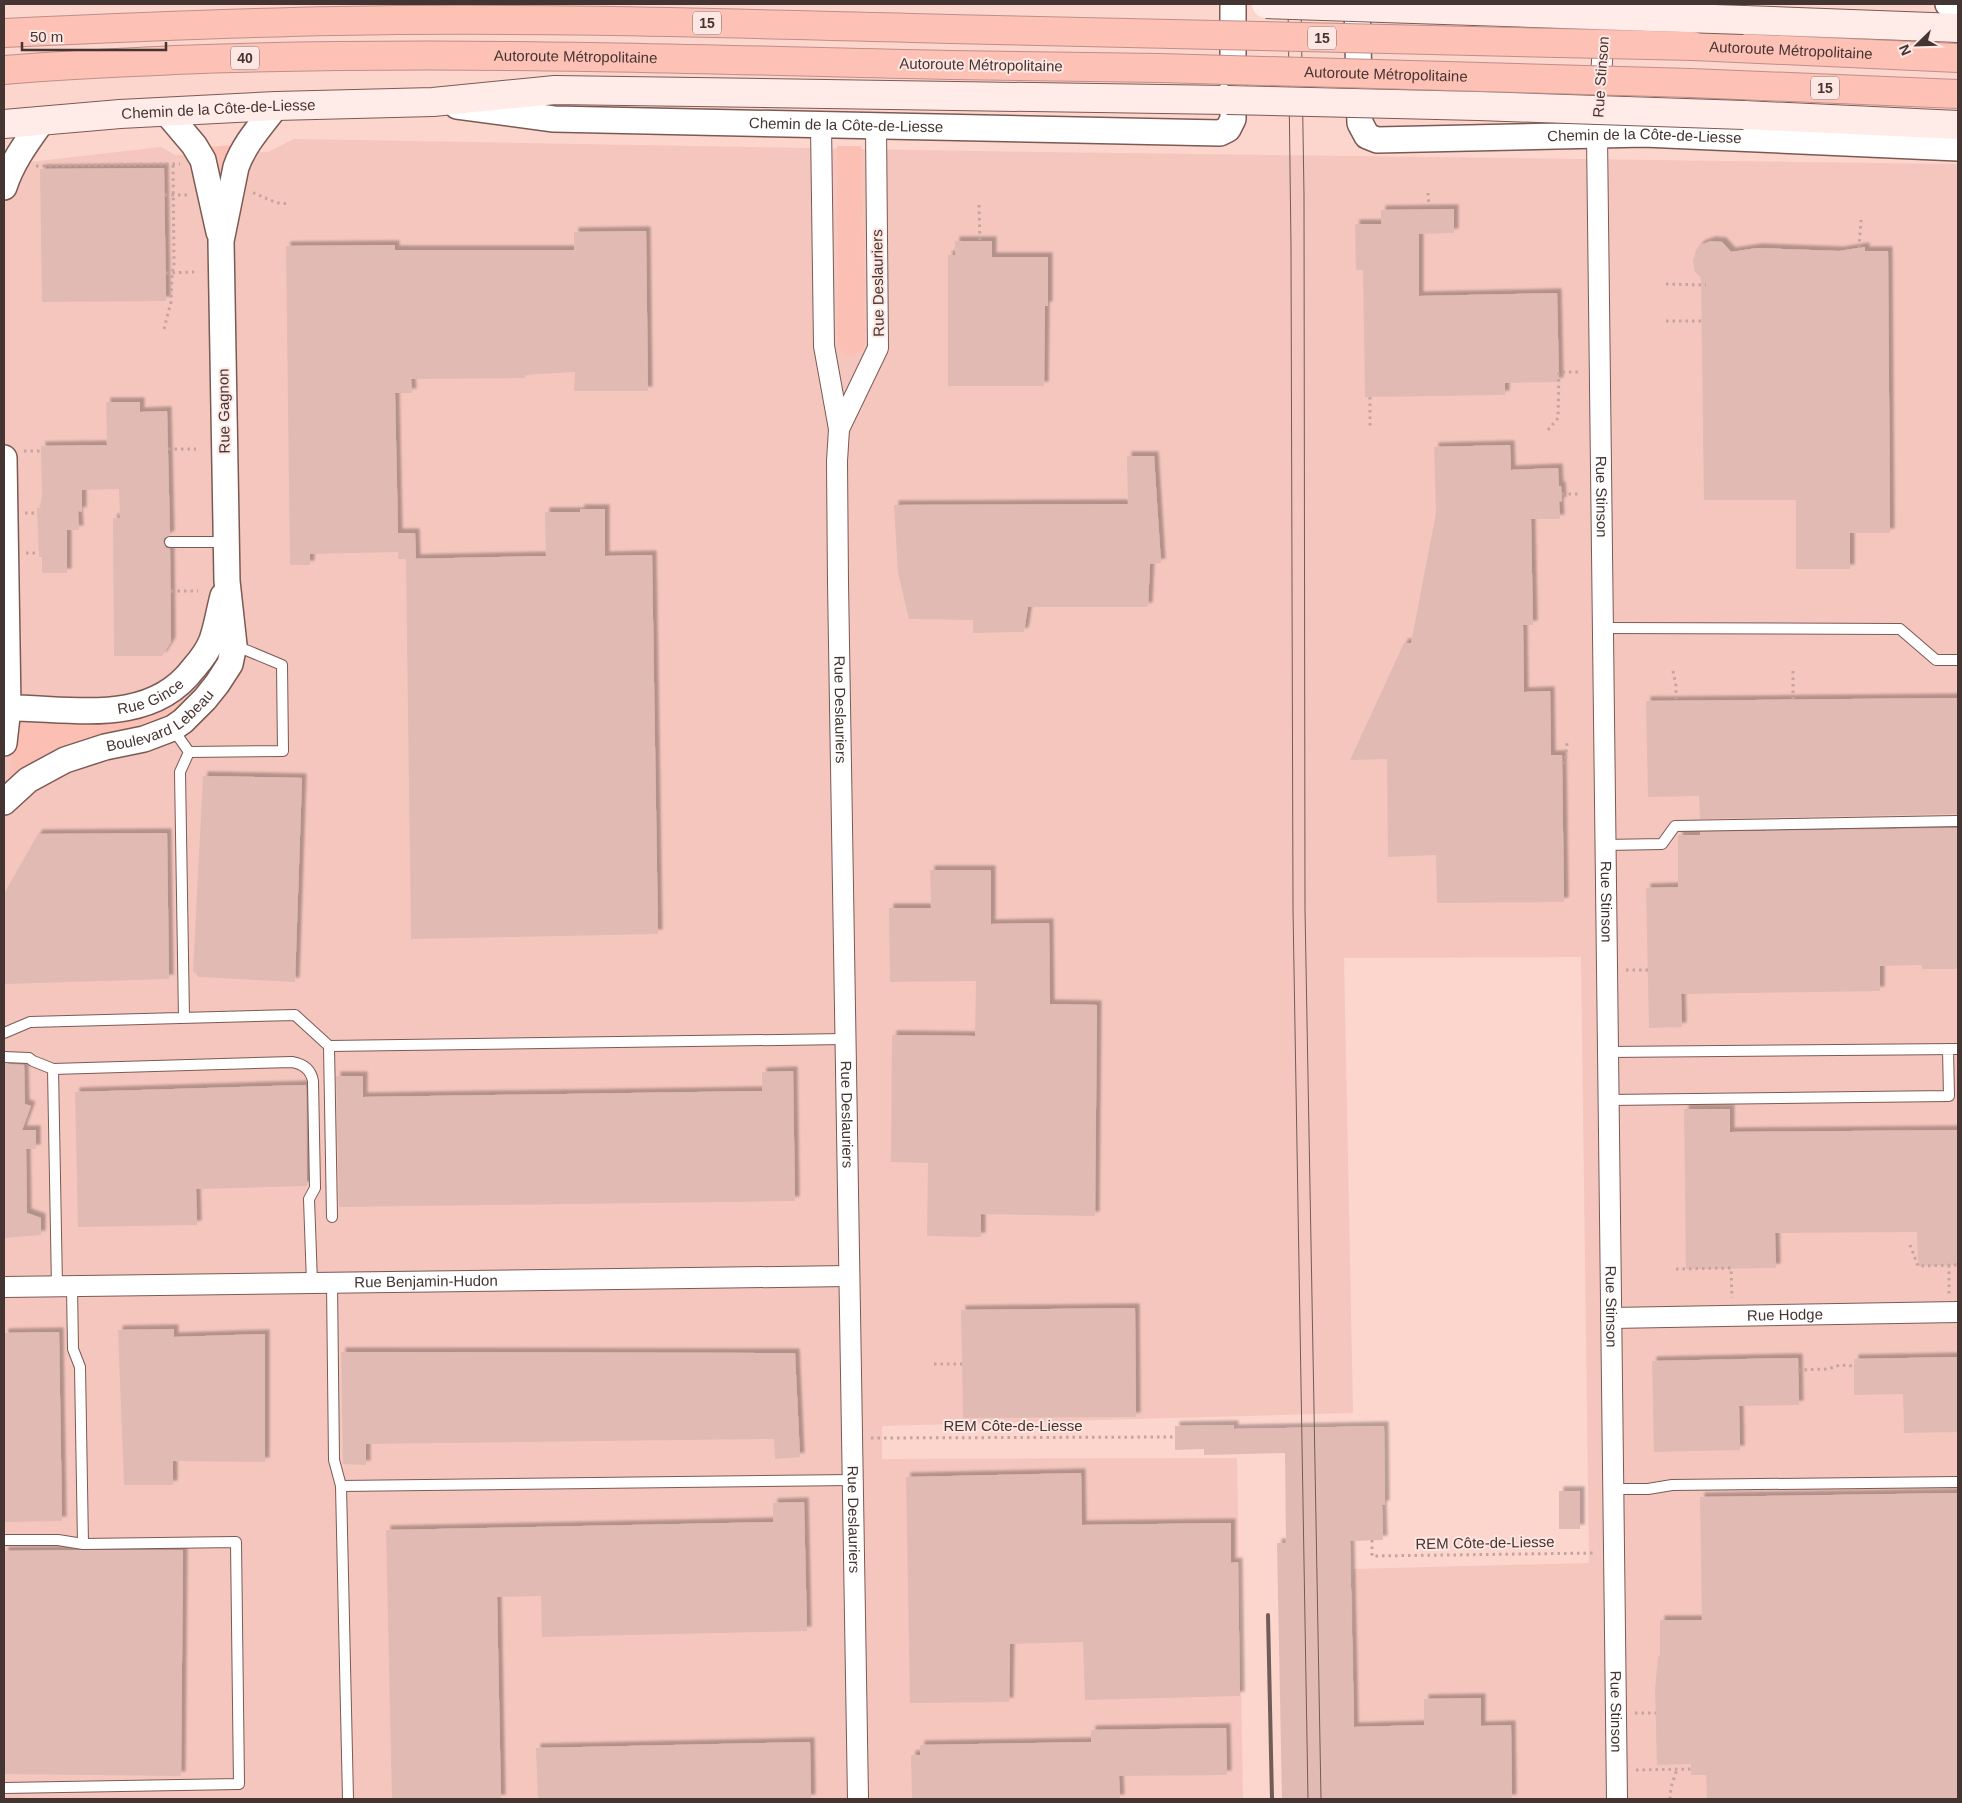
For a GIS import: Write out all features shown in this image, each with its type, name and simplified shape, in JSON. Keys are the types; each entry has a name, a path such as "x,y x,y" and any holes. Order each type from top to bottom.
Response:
{"highway":[{"name":"Autoroute Métropolitaine","path":"4,33 212,24 381,20 655,22 1693,46 1958,58"},
{"name":"Autoroute Métropolitaine","path":"4,70 237,58 487,56 1151,68 1692,83 1958,94"}],"main road":[{"path":"1266,4 1958,28"},
{"name":"Chemin de la Côte-de-Liesse","path":"4,124 276,106 433,102 555,90 1461,105 1958,124"}],"street":[{"name":"Chemin de la Côte-de-Liesse","path":"433,102 554,119 876,127 1055,128 1225,132 1230,127 1233,119 1233,4"},
{"name":"Chemin de la Côte-de-Liesse","path":"1357,4 1358,114 1363,130 1372,139 1398,141 1676,135 1958,148"},
{"name":"Rue Stinson","path":"1606,4 1597,136 1607,1052 1614,1489 1616,1799"},
{"path":"1948,4 1958,4"},
{"name":"Rue Gagnon","path":"221,242 239,158 276,106"},
{"name":"Rue Gagnon","path":"166,112 194,145 202,160 221,242 227,582"},
{"path":"4,187 8,173 42,120"},
{"name":"Rue Deslauriers","path":"821,125 824,346 839,429 837,469 838,583 858,1799"},
{"name":"Rue Deslauriers","path":"839,429 878,348 876,127"},
{"path":"4,743 12,455"},
{"name":"Rue Gince","path":"6,708 120,710 148,704 161,697 187,677 211,642 227,582"},
{"name":"Boulevard Lebeau","path":"4,802 28,780 65,760 173,728 194,711 217,684 230,664 234,645 227,582"},
{"name":"Rue Benjamin-Hudon","path":"4,1288 849,1276"},
{"name":"Rue Hodge","path":"1611,1318 1954,1303"}],"lane":[{"path":"170,542 226,542"},
{"path":"1603,628 1900,630 1936,660 1958,660"},
{"path":"189,752 283,751 282,665 234,645"},
{"path":"173,728 189,752"},
{"path":"184,1018 180,772 189,752"},
{"path":"1605,845 1662,844 1674,826 1958,821"},
{"path":"4,1033 30,1022 295,1016 328,1046 845,1039"},
{"path":"328,1046 332,1217"},
{"path":"1607,1052 1953,1049 1949,1096 1608,1100"},
{"path":"4,1057 29,1058 53,1069 292,1062 305,1066 313,1082 315,1188 309,1199 312,1283"},
{"path":"53,1069 65,1287 73,1349 80,1367 83,1544"},
{"path":"332,1283 334,1460 342,1486 348,1799"},
{"path":"342,1486 852,1480"},
{"path":"1614,1489 1648,1489 1672,1486 1958,1482"},
{"path":"4,1540 58,1540 83,1544 236,1542 239,1784 4,1788"}],"path":[{"path":"164,329 171,302 174,266 173,164"},
{"path":"34,166 98,167 189,164"},
{"path":"250,193 263,196 278,204 288,203"},
{"path":"1428,193 1429,205"},
{"path":"164,195 193,194"},
{"path":"979,205 980,241"},
{"path":"1859,248 1861,220"},
{"path":"166,273 194,272"},
{"path":"1666,284 1706,285"},
{"path":"1666,321 1701,321"},
{"path":"1548,430 1558,418 1559,372 1580,372"},
{"path":"1370,397 1370,426"},
{"path":"168,449 196,449"},
{"path":"12,455 41,452"},
{"path":"1562,494 1582,494"},
{"path":"20,513 37,513"},
{"path":"21,553 39,553"},
{"path":"171,591 198,591"},
{"path":"1673,671 1676,701"},
{"path":"1793,671 1794,699"},
{"path":"1562,763 1565,762 1567,743"},
{"path":"1626,970 1648,970"},
{"path":"1910,1245 1918,1266 1958,1265"},
{"path":"1949,1265 1954,1303"},
{"path":"1676,1269 1731,1268 1732,1298"},
{"path":"934,1364 962,1364"},
{"path":"1798,1370 1828,1369 1840,1365 1854,1366"},
{"name":"REM Côte-de-Liesse","path":"852,1438 1175,1437"},
{"name":"REM Côte-de-Liesse","path":"1372,1540 1372,1556 1614,1553"},
{"path":"1635,1713 1656,1713"},
{"path":"1636,1770 1691,1769"},
{"path":"1670,1799 1671,1787 1677,1770"}],"shaded area":[{"path":"294,139 1039,152 1958,164 1958,1799 1355,1799 1353,1569 1589,1563 1581,957 1344,958 1353,1413 882,1426 882,1459 1237,1458 1243,1799 4,1799 4,165 161,147 175,155 268,152"},
{"path":"234,145 221,180 220,180 208,147"},
{"path":"837,146 861,146 862,152 865,343 863,349 852,356 843,354 838,343"},
{"path":"181,701 183,703 169,713 154,720 61,746 9,779 19,721 81,724 124,722 145,718 164,711"}],"building":[{"path":"164,168 166,301 42,302 40,169"},
{"path":"1454,209 1454,233 1419,234 1419,296 1557,293 1559,382 1505,383 1505,395 1365,397 1363,270 1356,270 1355,224 1381,224 1381,210"},
{"path":"646,231 648,391 574,391 575,372 525,375 525,378 411,379 412,393 395,393 398,533 415,533 416,559 398,559 398,552 310,554 310,565 290,565 286,246 395,245 395,250 574,250 574,232"},
{"path":"955,241 992,241 992,257 1048,257 1048,306 1045,306 1044,386 948,386 948,255 955,255"},
{"path":"1711,241 1722,242 1731,252 1757,248 1839,251 1865,247 1865,251 1888,251 1890,533 1850,533 1850,569 1796,569 1796,500 1704,500 1701,278 1695,272 1693,261 1696,250 1700,245"},
{"path":"106,402 140,402 140,412 167,411 170,535 164,538 163,542 166,548 170,549 171,642 162,656 114,656 113,518 120,518 119,489 82,490 82,512 78,511 79,530 67,530 67,573 42,573 42,557 39,557 37,508 41,508 42,499 41,446 107,445"},
{"path":"1510,445 1511,470 1558,468 1559,486 1561,486 1562,501 1559,502 1560,519 1531,519 1533,625 1523,625 1524,692 1550,691 1551,755 1562,755 1564,902 1437,903 1436,855 1388,857 1387,759 1350,760 1404,643 1411,643 1436,513 1434,447"},
{"path":"1127,456 1154,456 1161,563 1150,564 1148,607 1028,607 1024,632 973,633 973,620 909,619 898,573 894,505 1128,504"},
{"path":"580,509 605,509 605,556 652,555 658,934 411,939 406,559 546,556 545,512 580,512"},
{"path":"1958,698 1958,814 1700,819 1699,796 1648,797 1646,701"},
{"path":"203,776 302,778 295,982 199,977 193,971"},
{"path":"1958,828 1958,969 1922,969 1922,965 1880,966 1880,991 1681,994 1682,1027 1649,1028 1646,888 1678,887 1678,835 1700,835 1700,832"},
{"path":"167,833 169,979 4,984 4,894 38,834"},
{"path":"930,870 991,870 991,924 1049,923 1050,1004 1097,1005 1095,1216 981,1214 981,1237 927,1236 928,1163 891,1162 892,1035 975,1036 976,981 890,982 889,908 931,908"},
{"path":"4,1064 24,1065 25,1104 31,1106 22,1130 36,1130 36,1149 26,1149 27,1213 41,1218 41,1235 4,1238"},
{"path":"793,1071 795,1201 339,1207 336,1076 363,1076 363,1097 762,1091 762,1072"},
{"path":"306,1085 307,1186 196,1189 197,1225 78,1227 75,1092"},
{"path":"1684,1109 1730,1109 1730,1132 1958,1130 1958,1265 1918,1266 1917,1232 1775,1233 1776,1268 1686,1269"},
{"path":"1135,1308 1136,1417 963,1418 961,1310"},
{"path":"174,1329 174,1337 265,1334 265,1462 173,1461 173,1485 124,1485 118,1330"},
{"path":"59,1332 62,1521 4,1522 4,1333"},
{"path":"341,1352 795,1353 800,1457 775,1459 774,1439 366,1444 366,1465 343,1464"},
{"path":"1958,1357 1958,1432 1904,1433 1903,1394 1854,1395 1854,1359"},
{"path":"1798,1358 1799,1405 1739,1406 1740,1450 1654,1452 1652,1361"},
{"path":"1234,1425 1234,1429 1384,1426 1385,1505 1382,1505 1383,1540 1350,1541 1354,1727 1424,1725 1424,1699 1481,1698 1481,1726 1511,1725 1512,1799 1282,1799 1277,1543 1286,1543 1285,1453 1204,1455 1204,1449 1175,1450 1175,1426"},
{"path":"1081,1473 1082,1525 1231,1523 1231,1563 1238,1562 1240,1696 1085,1700 1083,1642 1010,1644 1009,1702 910,1703 906,1477"},
{"path":"1559,1491 1580,1491 1580,1529 1559,1529"},
{"path":"1958,1493 1958,1799 1707,1799 1706,1775 1691,1775 1691,1764 1657,1765 1655,1690 1658,1656 1660,1656 1660,1620 1702,1620 1700,1497"},
{"path":"804,1502 807,1631 542,1637 541,1596 497,1597 501,1799 392,1799 386,1530 773,1522 773,1503"},
{"path":"183,1550 181,1776 4,1774 4,1551"},
{"path":"1226,1728 1227,1775 1119,1776 1120,1799 912,1799 911,1755 920,1755 920,1745 1091,1742 1091,1730"},
{"path":"810,1742 811,1799 538,1799 536,1748"}],"tram line":[{"path":"1288,4 1291,247 1293,909 1308,1799"},
{"path":"1301,4 1304,195 1305,909 1321,1799"}],"railway":[{"path":"1268,1615 1272,1799"}]}
